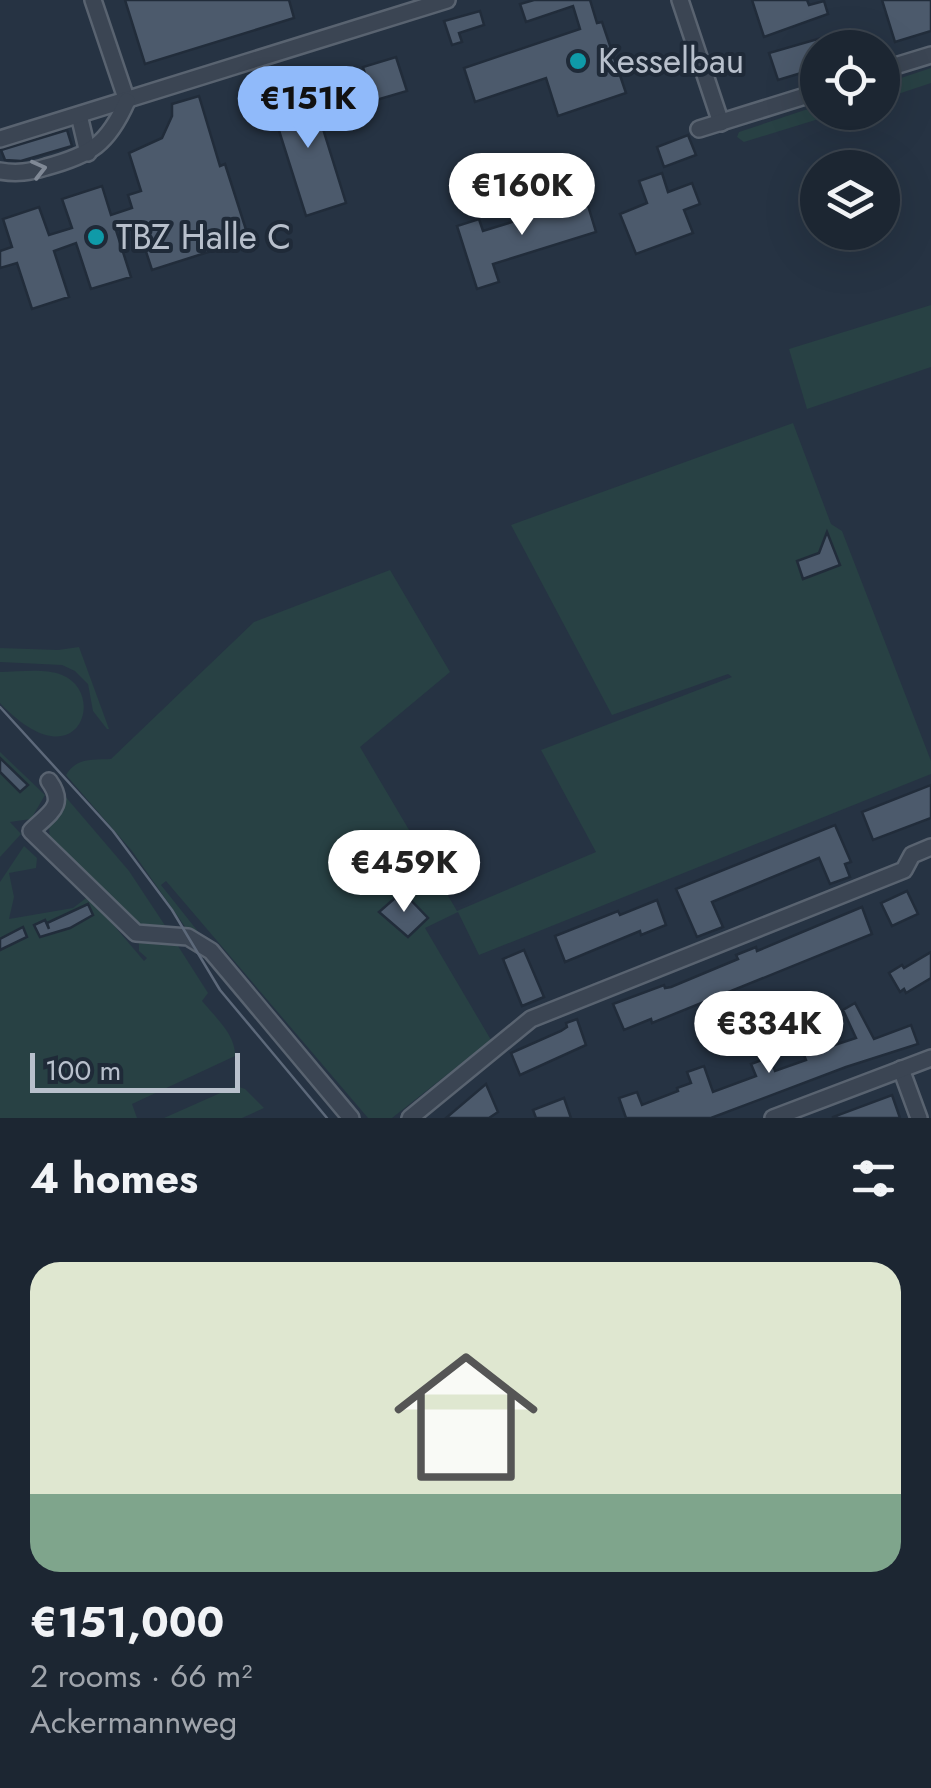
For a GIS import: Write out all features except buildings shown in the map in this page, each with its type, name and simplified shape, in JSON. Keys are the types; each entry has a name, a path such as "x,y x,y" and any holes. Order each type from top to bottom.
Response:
{"street":[{"path":"0,171 24,173 88,154 115,126 127,101 93,0"},
{"path":"0,139 448,0"},
{"path":"680,0 721,123"},
{"path":"900,64 931,54"},
{"path":"699,130 800,98"},
{"path":"80,115 88,154"},
{"path":"49,781 58,796 57,804 31,831 136,933 193,938 211,951 351,1118"},
{"path":"410,1118 532,1020 904,870 912,854 931,847"},
{"path":"773,1118 931,1058"},
{"path":"901,1070 918,1118"}],"green space":[{"path":"931,68 931,83 900,93 900,78"},
{"path":"800,112 800,125 744,142 737,137 739,132"},
{"path":"931,305 931,367 807,409 789,349"},
{"path":"793,423 831,524 842,531 931,761 931,774 479,955 458,912 425,928 491,1040 392,1118 368,1118 166,881 161,885 200,934 188,931 132,851 66,775 80,762 111,759 254,622 390,570 450,672 360,747 457,911 596,852 541,750 732,677 728,674 612,715 511,525"},
{"path":"79,647 109,729 93,711 88,684 75,671 62,665 0,662 0,648"},
{"path":"0,672 62,675 76,685 83,699 78,726 66,735 49,736 27,726 0,703"},
{"path":"0,752 45,795 31,819 10,822 21,834 0,857"},
{"path":"64,795 129,871 168,930 140,927 50,842 49,826 66,804"},
{"path":"24,846 37,858 36,868 9,873 14,897 9,919 73,908 89,896 144,961 147,958 139,951 139,943 178,946 208,993 202,1001 228,1034 235,1056 132,1104 137,1118 0,1118 0,882"},
{"path":"236,1086 245,1089 264,1108 242,1118 164,1118"}],"tram line":[{"path":"0,707 113,831 172,910 220,990 327,1118"}],"place":[{"name":"Kesselbau","path":"578,61"},
{"name":"TBZ Halle C","path":"96,237"}]}
